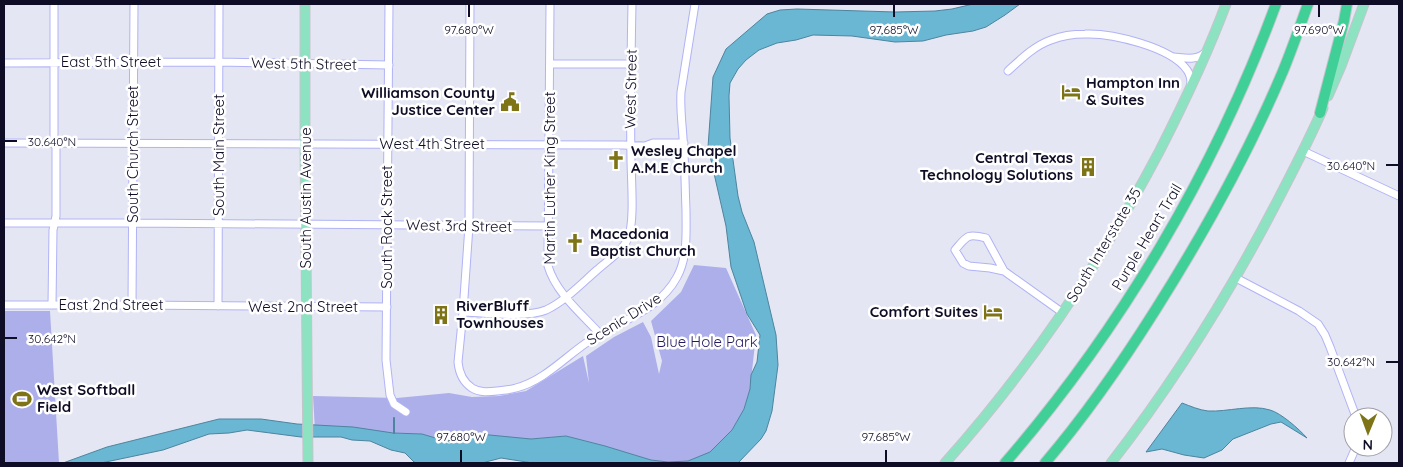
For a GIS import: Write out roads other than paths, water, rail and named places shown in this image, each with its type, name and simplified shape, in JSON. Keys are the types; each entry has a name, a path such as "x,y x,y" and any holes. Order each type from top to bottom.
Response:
{"highway":[{"name":"Purple Heart Trail","path":"1005,463 1085,361 1119,311 1188,199 1234,104 1276,4"},
{"path":"1044,463 1088,409 1132,348 1203,232 1278,81 1308,4"},
{"path":"1320,113 1347,4"}],"main road":[{"name":"South Austin Avenue","path":"305,4 308,463"},
{"name":"South Interstate 35","path":"945,463 1005,392 1042,343 1126,212 1192,87 1226,4"},
{"path":"1111,463 1141,425 1187,356 1236,278 1265,226 1320,113 1340,68 1364,4"}],"street":[{"path":"52,305 53,230 56,216 53,62 54,4"},
{"name":"South Church Street","path":"132,304 134,4"},
{"name":"South Main Street","path":"218,306 219,4"},
{"name":"South Rock Street","path":"390,4 386,360 390,395 394,404 406,412"},
{"name":"Scenic Drive","path":"470,4 469,226 458,369 465,382 470,387 481,392 523,386 548,371 588,341 654,303 664,295 678,276 685,254 686,243 684,146 680,109 681,92 695,4"},
{"name":"Martin Luther King Street","path":"550,4 548,266 559,290 600,334"},
{"name":"West Street","path":"566,297 616,253 628,238 631,222 632,4"},
{"path":"1008,71 1034,48 1050,40 1066,36 1086,34 1117,37 1142,44 1173,57 1193,59 1203,55 1209,49"},
{"path":"1173,57 1188,71 1192,87"},
{"name":"East 5th Street","path":"4,63 219,62"},
{"name":"West 5th Street","path":"219,62 389,65"},
{"path":"550,64 631,64"},
{"name":"West 4th Street","path":"4,143 645,146 653,143 684,146"},
{"path":"1303,151 1399,196"},
{"name":"West 3rd Street","path":"4,223 133,222 270,225 549,226"},
{"path":"1004,271 986,238 973,235 966,237 955,250 963,264 1004,271 1063,313"},
{"path":"1236,278 1299,311 1318,324 1330,346 1352,407"},
{"path":"463,312 527,314 544,311 566,297"},
{"name":"East 2nd Street","path":"4,305 132,304 218,306"},
{"name":"West 2nd Street","path":"218,306 387,307"}],"waterway":[{"path":"394,418 394,433"}],"place":[{"name":"Hampton Inn & Suites","path":"1071,92"},
{"name":"Williamson County Justice Center","path":"510,102"},
{"name":"Wesley Chapel A.M.E Church","path":"616,160"},
{"name":"Central Texas Technology Solutions","path":"1088,167"},
{"name":"Macedonia Baptist Church","path":"575,243"},
{"name":"Comfort Suites","path":"993,312"},
{"name":"RiverBluff Townhouses","path":"441,315"},
{"name":"West Softball Field","path":"22,399"}],"park label":[{"name":"Blue Hole Park","path":"707,342"}]}
